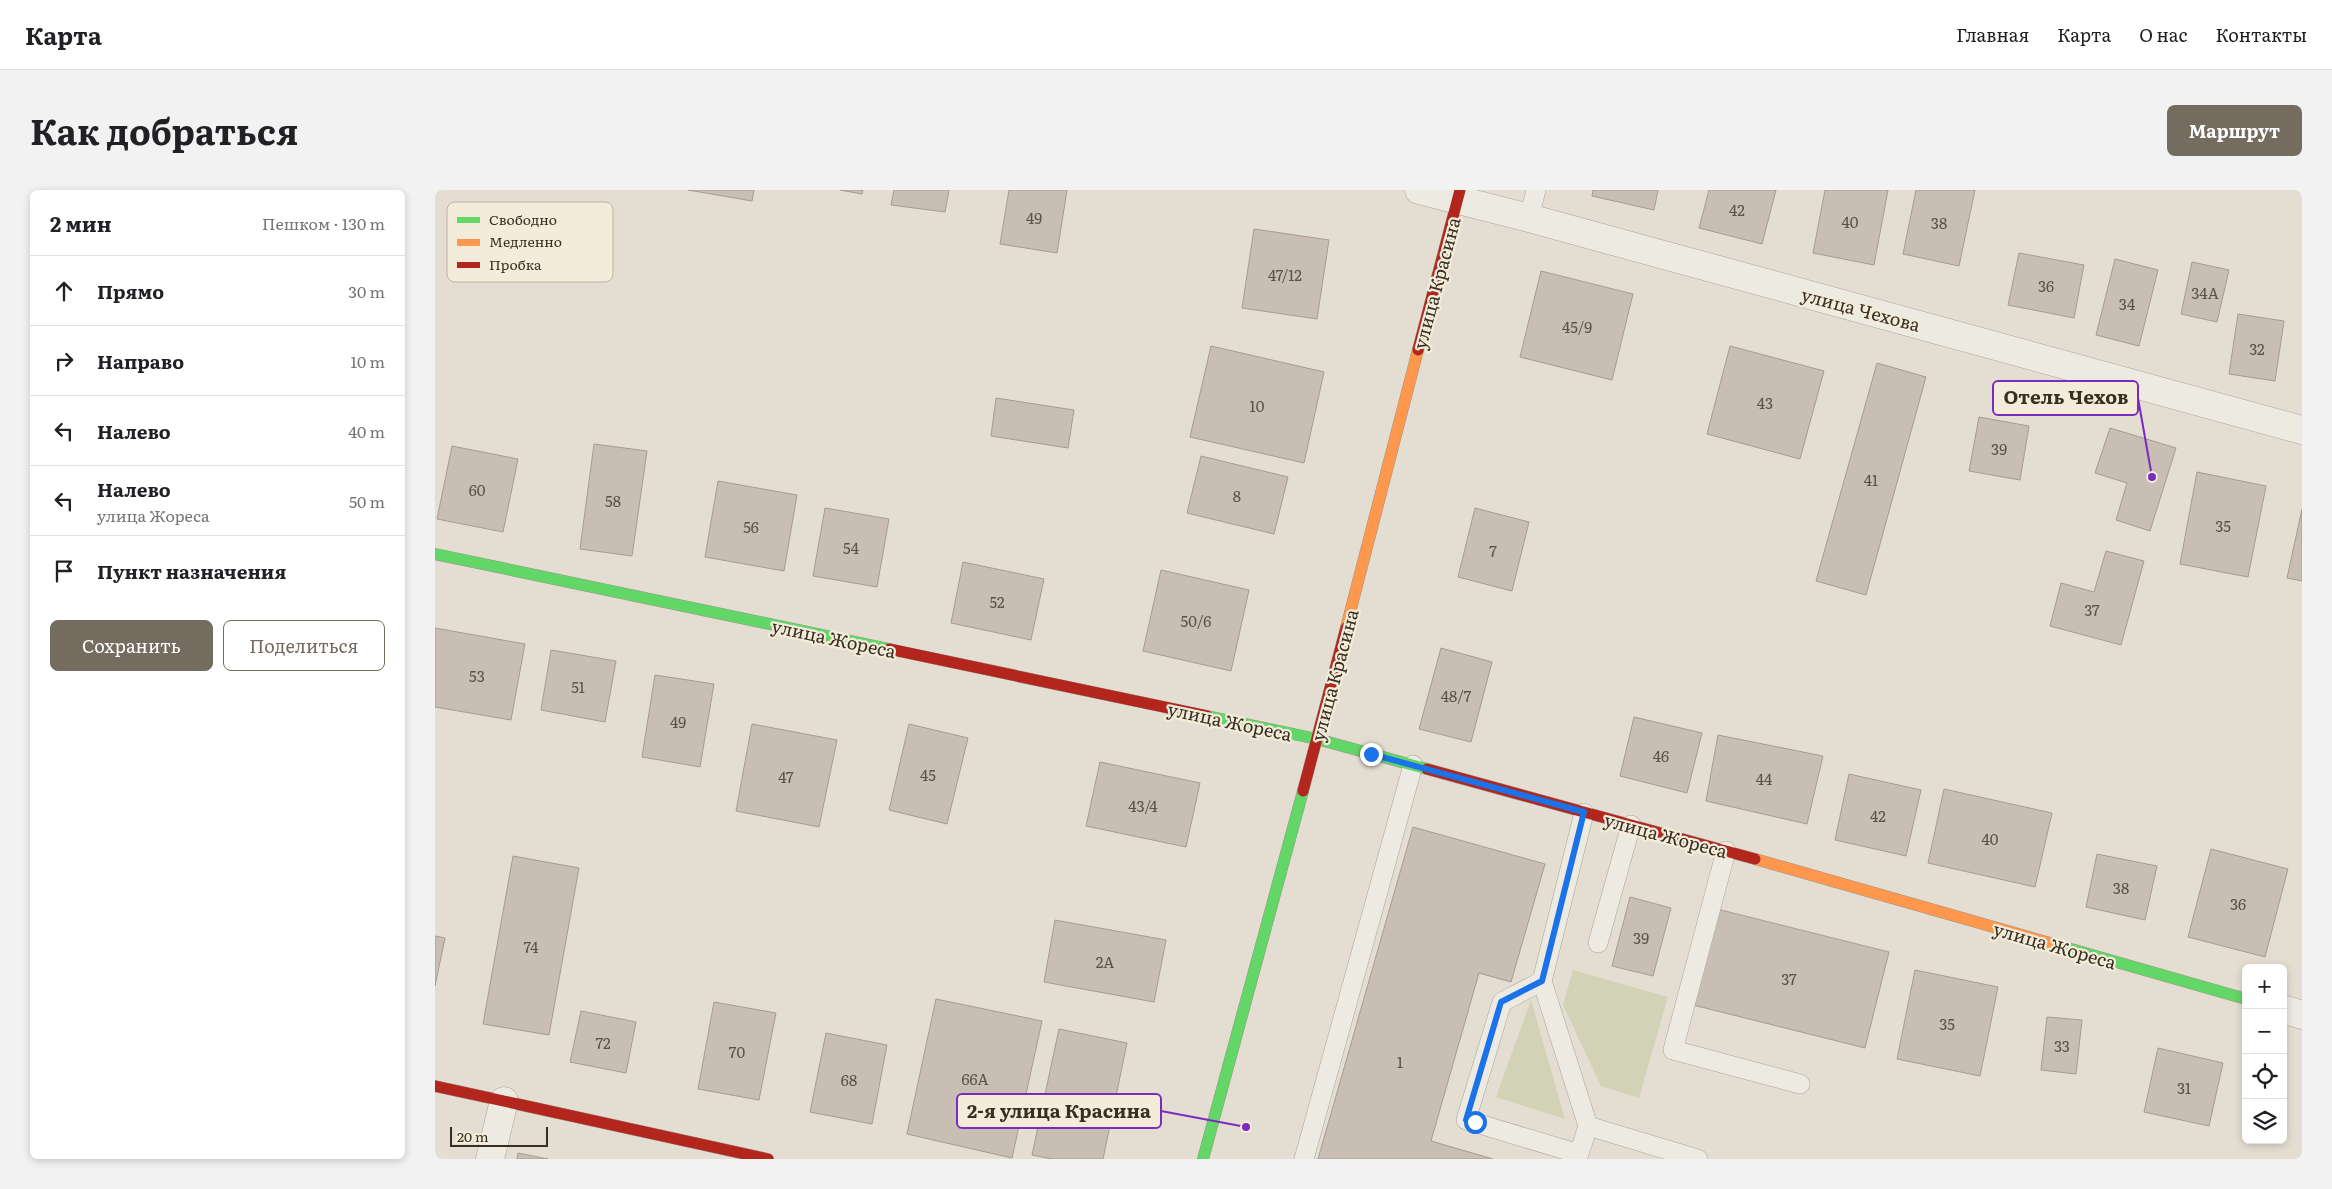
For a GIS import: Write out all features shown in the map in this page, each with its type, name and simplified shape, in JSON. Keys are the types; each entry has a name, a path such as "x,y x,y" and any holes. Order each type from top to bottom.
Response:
{"street":[{"name":"улица Чехова","path":"1419,190 1459,194 1529,218 2302,430"},
{"name":"улица Красина","path":"1203,1159 1317,739 1459,194"},
{"name":"улица Жореса","path":"435,554 1317,739 1726,851 2242,998"},
{"path":"2287,1010 2302,1015"},
{"path":"435,1086 768,1159"},
{"path":"490,1159 503,1101"}],"lane":[{"path":"1529,218 1537,190"},
{"path":"1304,1159 1413,765"},
{"path":"1542,981 1501,1002 1466,1120 1579,1154 1588,1126 1542,981 1584,812"},
{"path":"1598,943 1631,825"},
{"path":"1726,851 1673,1050 1800,1084"},
{"path":"1588,1126 1698,1159"}],"green space":[{"path":"1573,970 1668,997 1639,1098 1601,1086 1563,1005"},
{"path":"1531,1000 1565,1119 1496,1097"}],"building":[{"path":"688,190 754,190 752,201"},
{"path":"840,190 863,190 862,194"},
{"path":"894,190 949,190 945,212 891,205"},
{"path":"1009,190 1067,190 1057,253 1000,244"},
{"path":"1593,190 1658,190 1654,210 1592,196"},
{"path":"1709,190 1776,190 1762,244 1699,228"},
{"path":"1825,190 1888,190 1874,265 1813,253"},
{"path":"1916,190 1975,190 1959,266 1903,254"},
{"path":"1254,229 1329,240 1317,319 1242,308"},
{"path":"2019,253 2084,265 2074,318 2008,305"},
{"path":"2115,259 2158,270 2139,346 2096,335"},
{"path":"2192,262 2229,270 2217,322 2181,314"},
{"path":"1541,271 1633,294 1612,380 1520,357"},
{"path":"2238,314 2284,321 2275,381 2229,374"},
{"path":"1211,346 1324,372 1304,463 1190,437"},
{"path":"1730,346 1824,371 1800,459 1707,434"},
{"path":"1877,363 1926,377 1866,595 1816,581"},
{"path":"996,398 1074,410 1068,448 991,436"},
{"path":"1979,417 2029,426 2020,480 1969,471"},
{"path":"2110,428 2176,448 2150,531 2116,520 2127,483 2095,473"},
{"path":"594,444 647,451 632,556 580,549"},
{"path":"452,446 518,459 503,532 437,519"},
{"path":"1201,456 1288,477 1274,534 1187,513"},
{"path":"2197,472 2266,486 2248,577 2180,564"},
{"path":"718,481 797,495 784,571 705,557"},
{"path":"825,508 889,519 877,587 813,576"},
{"path":"1475,508 1529,522 1512,591 1458,577"},
{"path":"2302,509 2302,581 2287,578"},
{"path":"2106,551 2144,561 2121,645 2050,626 2061,583 2094,592"},
{"path":"963,562 1044,579 1031,640 951,623"},
{"path":"1161,570 1249,590 1231,671 1143,651"},
{"path":"435,628 525,644 511,720 435,707"},
{"path":"1441,648 1492,662 1471,742 1419,729"},
{"path":"551,650 616,661 605,722 541,710"},
{"path":"655,675 714,684 700,767 642,757"},
{"path":"1634,717 1702,733 1687,793 1620,776"},
{"path":"752,724 837,740 819,827 736,811"},
{"path":"909,724 968,738 947,824 889,810"},
{"path":"1718,735 1823,756 1807,824 1706,801"},
{"path":"1100,762 1200,783 1186,847 1086,826"},
{"path":"1849,774 1921,790 1906,856 1835,840"},
{"path":"1944,789 2052,813 2035,887 1928,863"},
{"path":"1413,827 1545,864 1511,982 1479,973 1431,1141 1493,1159 1318,1159"},
{"path":"2211,849 2288,869 2265,957 2188,937"},
{"path":"2097,854 2157,866 2145,920 2086,907"},
{"path":"513,856 579,868 549,1035 483,1024"},
{"path":"1630,897 1671,908 1653,976 1612,966"},
{"path":"1713,908 1889,952 1865,1048 1689,1004"},
{"path":"1055,920 1166,940 1154,1002 1044,982"},
{"path":"435,936 445,938 435,986"},
{"path":"1915,970 1998,987 1980,1076 1897,1059"},
{"path":"936,999 1042,1021 1012,1158 907,1134"},
{"path":"714,1002 776,1013 759,1100 698,1089"},
{"path":"581,1011 636,1022 626,1073 570,1062"},
{"path":"2047,1017 2082,1020 2076,1074 2041,1070"},
{"path":"1059,1029 1127,1043 1103,1159 1052,1159 1032,1155"},
{"path":"826,1033 887,1045 872,1124 810,1112"},
{"path":"2158,1048 2223,1063 2209,1126 2144,1112"},
{"path":"518,1153 548,1159 517,1159"}],"traffic: fast":[{"path":"435,554 889,649"},
{"path":"1207,716 1317,739 1427,769"},
{"path":"1203,1159 1303,791"},
{"path":"2057,945 2242,998"}],"traffic: slow":[{"path":"1346,628 1418,350"},
{"path":"1755,859 2057,945"}],"traffic: jam":[{"path":"1418,350 1460,190"},
{"path":"1303,791 1346,628"},
{"path":"889,649 1207,716"},
{"path":"1427,769 1755,859"},
{"path":"435,1086 768,1159"}],"place":[{"name":"Отель Чехов","path":"2152,477"},
{"name":"2-я улица Красина","path":"1246,1127"}],"route":[{"path":"1371,754 1584,812 1542,981 1501,1002 1466,1120 1475,1122"}]}
